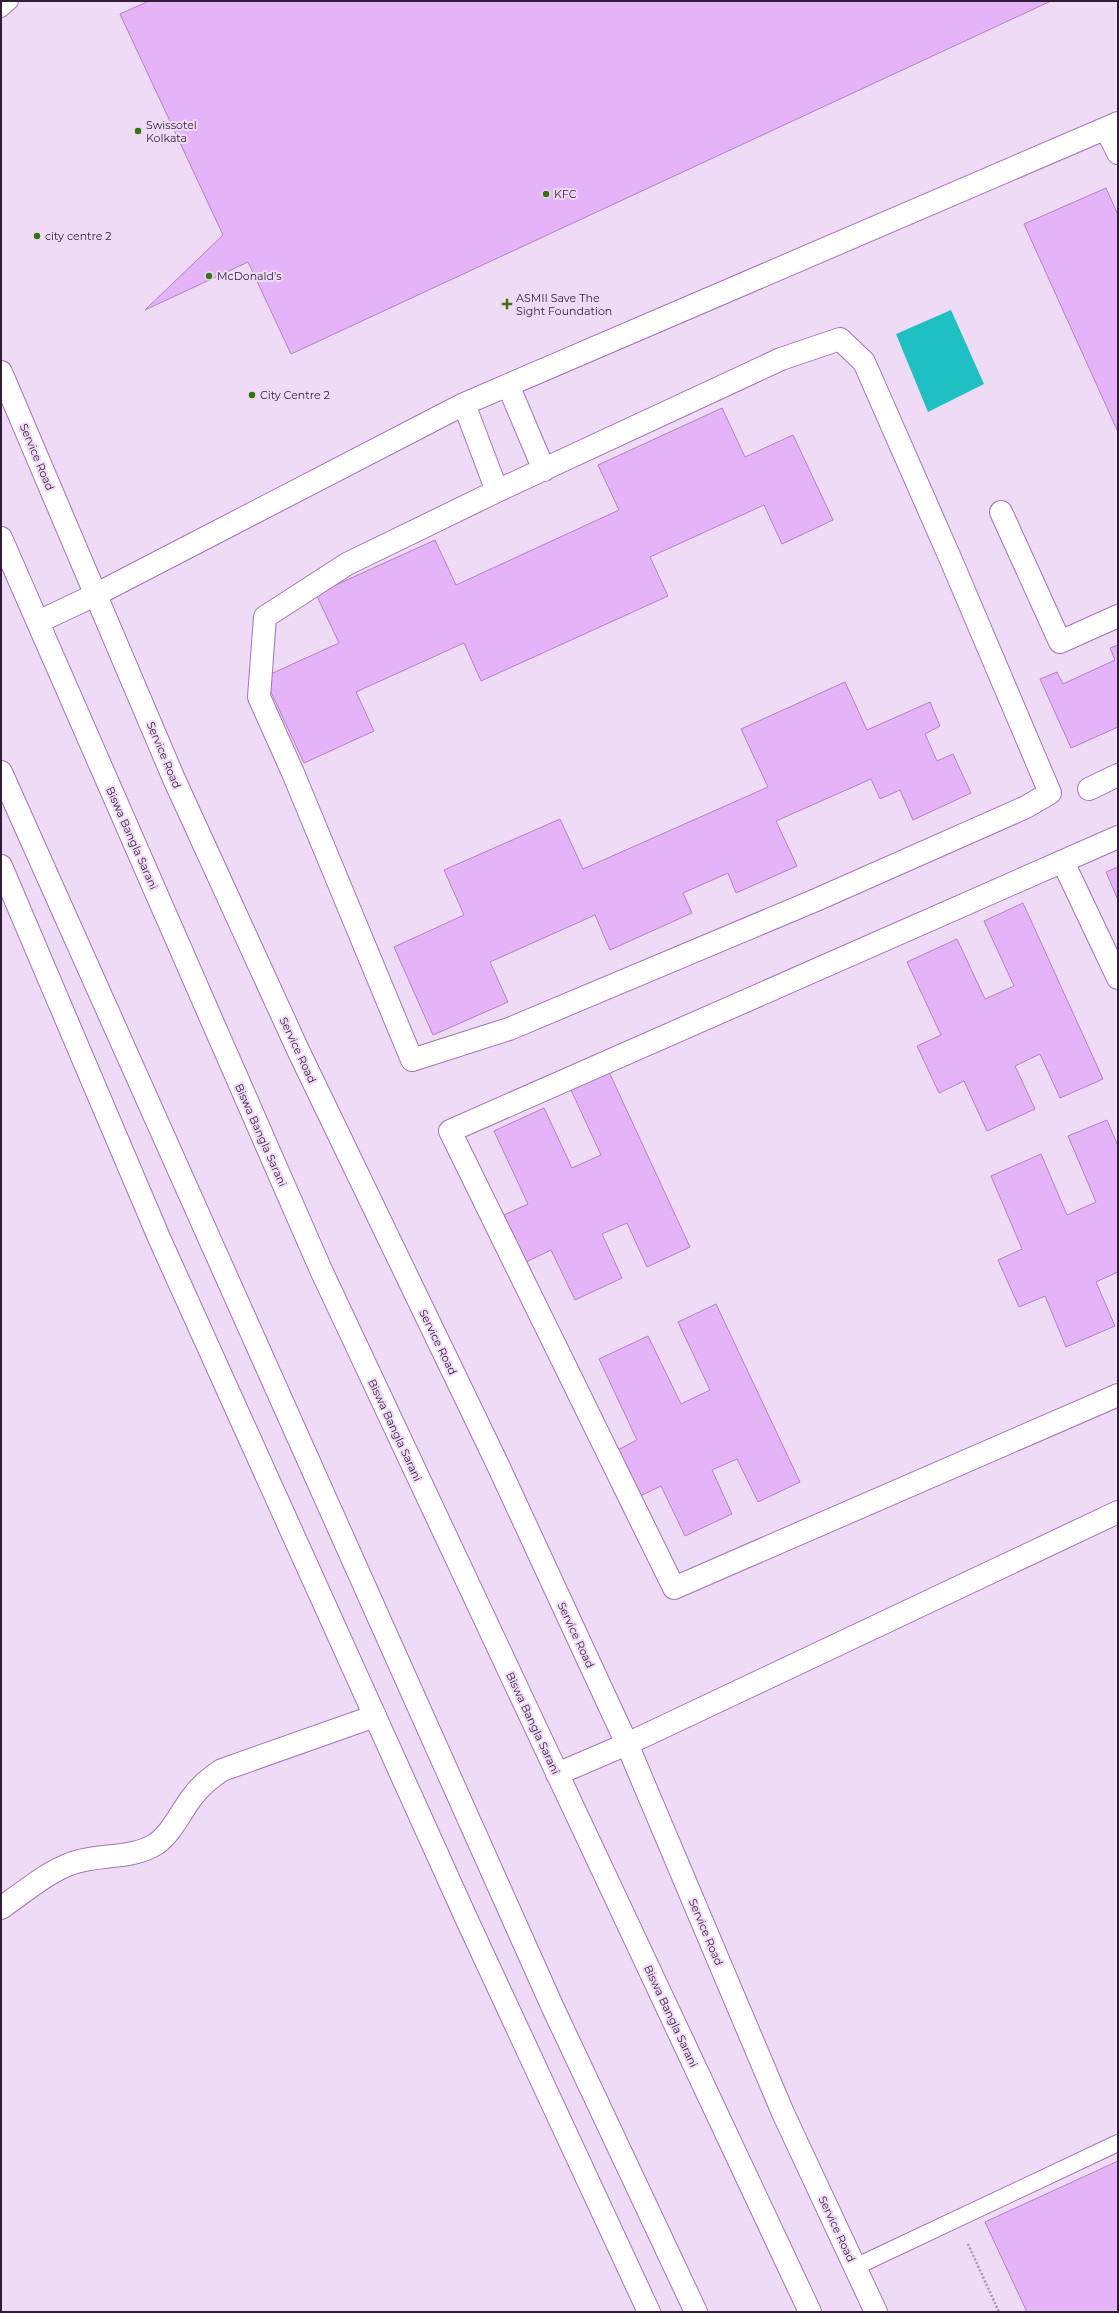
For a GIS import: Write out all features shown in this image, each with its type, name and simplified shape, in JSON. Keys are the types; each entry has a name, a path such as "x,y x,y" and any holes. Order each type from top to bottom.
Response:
{"street":[{"path":"38,622 95,595 464,404 1112,126 1118,153"},
{"path":"840,339 864,362 951,560 1050,793 1013,813 830,894 509,1029 412,1060 293,773 259,696 265,616 347,564 497,491 781,359 840,339"},
{"name":"Service Road","path":"1,372 174,778 298,1050 496,1461 627,1744 783,2113 876,2312"},
{"path":"508,386 544,470"},
{"path":"464,404 497,491"},
{"path":"1001,512 1060,642 1118,616"},
{"name":"Biswa Bangla Sarani","path":"1,538 320,1270 810,2312"},
{"path":"1,772 553,2008 696,2312"},
{"path":"1088,789 1118,775"},
{"path":"1118,837 450,1131 674,1588 1118,1395"},
{"path":"1063,862 1118,978"},
{"path":"1,866 160,1240 467,1920 649,2312"},
{"path":"557,1774 627,1744 1118,1512"},
{"path":"1,1908 69,1864 91,1858 134,1852 156,1844 172,1827 192,1796 206,1780 222,1770 246,1760 375,1716"}],"lane":[{"path":"1,9 10,1"},
{"path":"855,2267 957,2220 1118,2142"}],"path":[{"path":"957,2220 1000,2312"}],"shaded area":[{"path":"951,310 984,384 928,412 896,334"}],"building":[{"path":"149,1 1051,1 291,354 248,262 145,310 223,235 120,14"},
{"path":"1106,188 1118,215 1118,432 1024,224"},
{"path":"722,408 745,457 793,435 833,520 782,544 764,505 650,557 668,596 481,681 464,643 356,692 374,731 304,763 264,677 339,643 316,594 435,540 456,585 619,510 598,465"},
{"path":"1118,645 1118,727 1071,748 1040,679 1057,672 1063,684 1115,660 1110,648"},
{"path":"845,682 867,730 930,702 940,726 925,734 937,761 953,754 971,793 913,820 900,790 880,799 871,779 776,821 797,866 736,893 728,873 683,893 692,913 610,950 595,915 490,962 508,1002 433,1035 394,947 464,915 444,870 560,819 583,869 768,787 741,729"},
{"path":"1118,867 1118,900 1106,872"},
{"path":"1023,903 1103,1079 1060,1098 1040,1054 1015,1066 1035,1109 987,1131 964,1081 939,1093 917,1046 941,1035 907,962 957,939 985,999 1014,986 984,921"},
{"path":"609,1072 690,1247 647,1267 627,1223 602,1234 622,1278 575,1300 551,1250 526,1262 504,1215 528,1204 494,1131 544,1108 572,1168 601,1155 571,1090"},
{"path":"1107,1120 1118,1146 1118,1272 1096,1282 1115,1326 1066,1347 1045,1296 1019,1307 998,1260 1022,1249 991,1176 1041,1154 1067,1215 1096,1202 1068,1136"},
{"path":"716,1304 800,1482 758,1502 737,1459 712,1470 732,1514 685,1536 661,1486 636,1498 614,1452 637,1440 599,1359 648,1336 681,1404 710,1390 678,1322"},
{"path":"1118,2161 1118,2312 1027,2312 985,2222"}],"place":[{"name":"Swissotel Kolkata","path":"138,131"},
{"name":"KFC","path":"546,194"},
{"name":"city centre 2","path":"37,236"},
{"name":"McDonald's","path":"209,276"},
{"name":"ASMII Save The Sight Foundation","path":"507,304"},
{"name":"City Centre 2","path":"252,395"}]}
